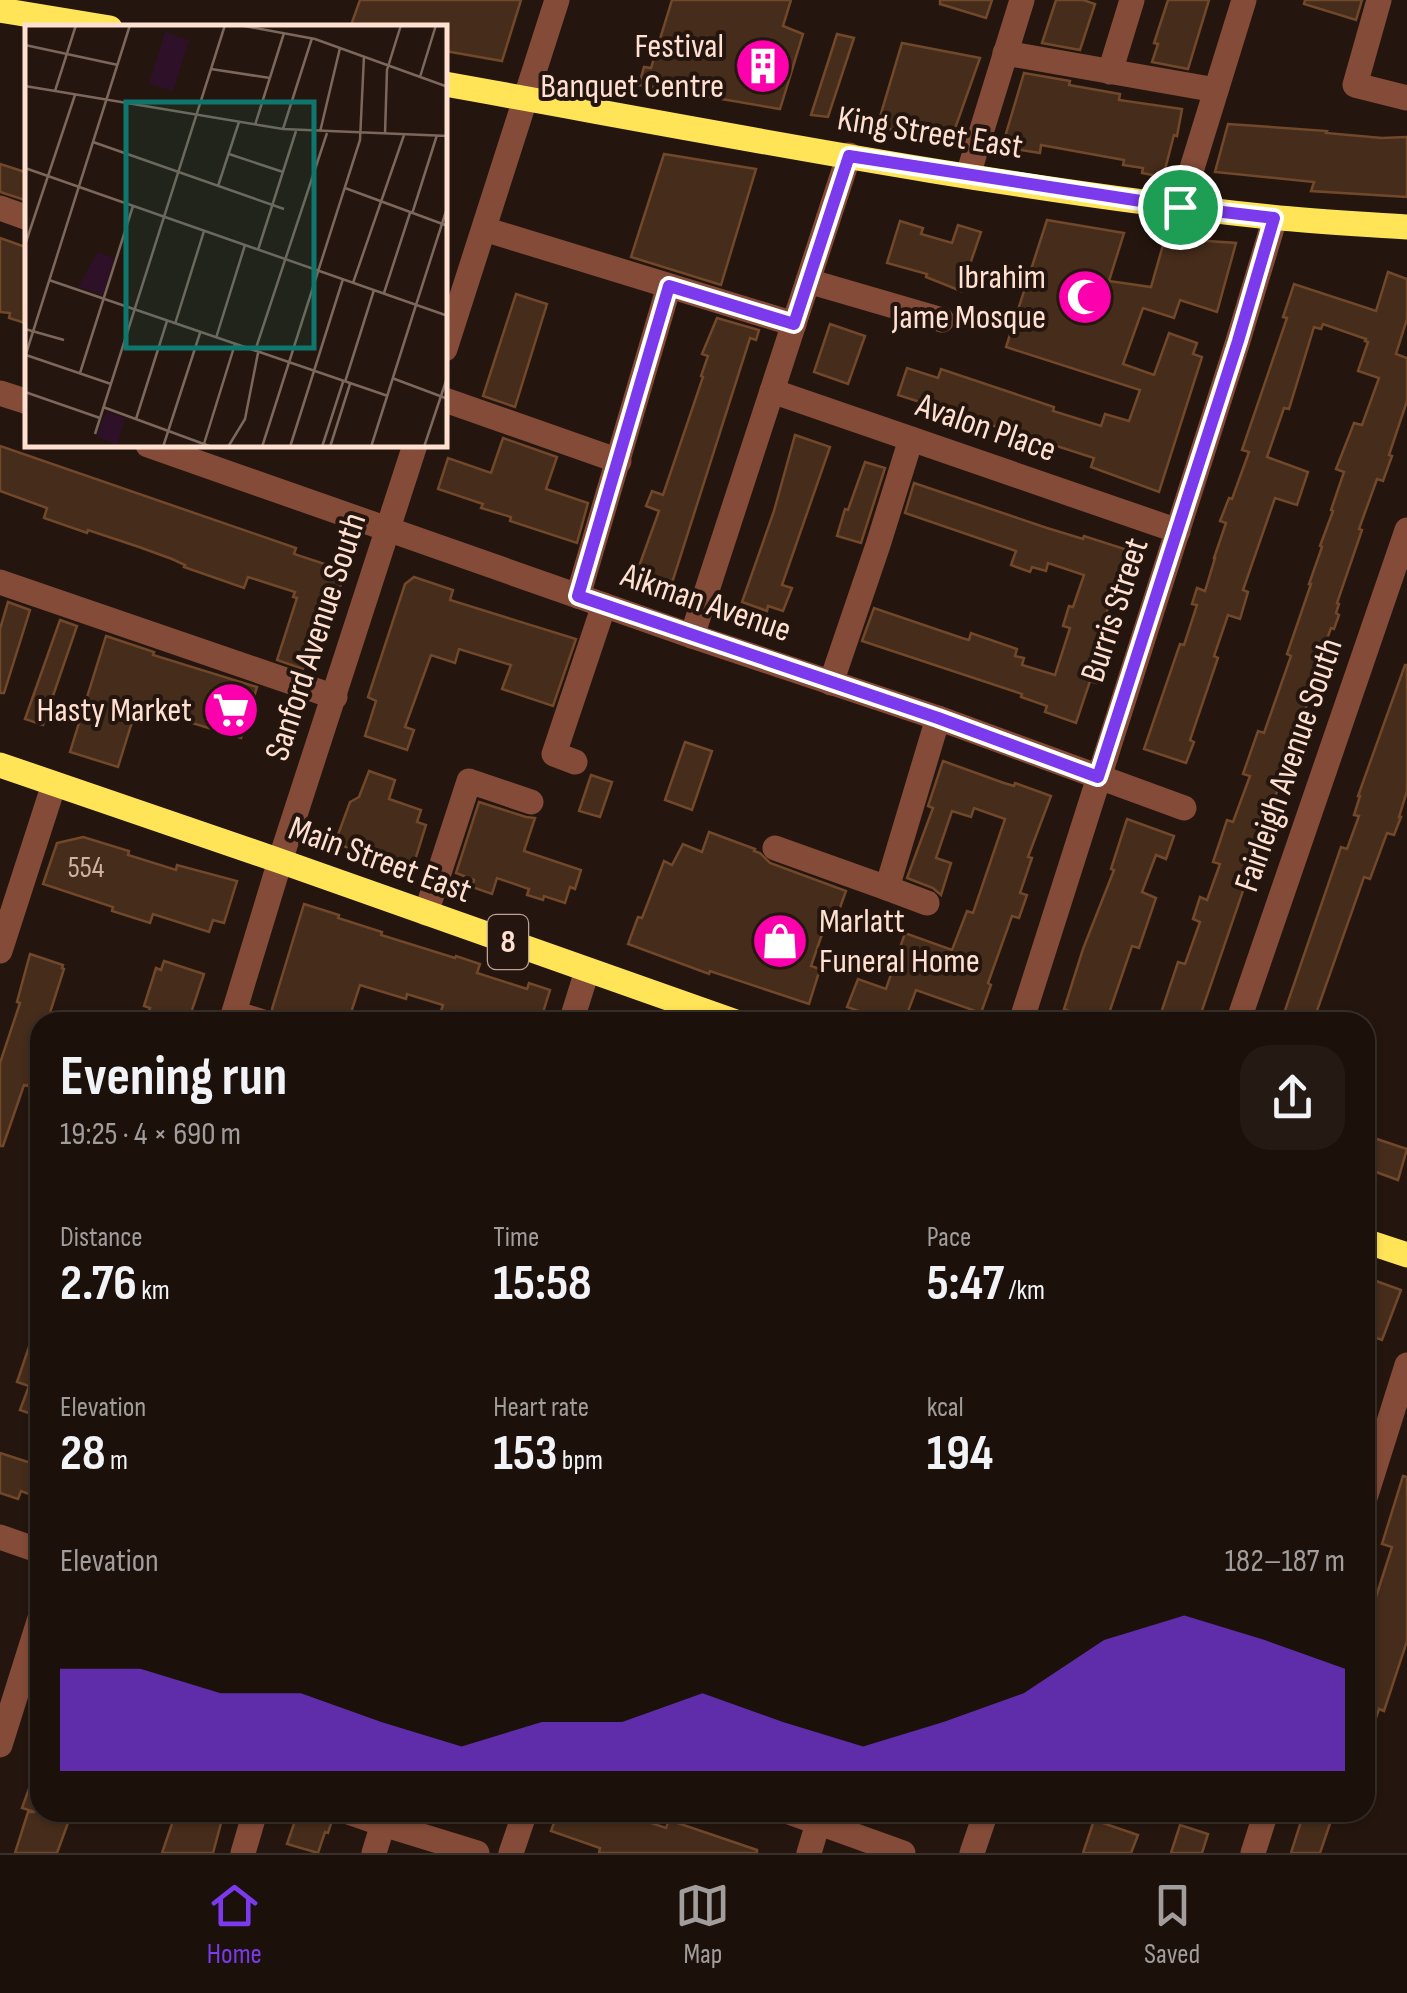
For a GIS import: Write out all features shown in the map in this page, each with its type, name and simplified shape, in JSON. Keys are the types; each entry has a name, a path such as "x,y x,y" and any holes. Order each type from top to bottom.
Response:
{"main road":[{"path":"0,10 92,25"},
{"name":"King Street East","path":"448,85 849,156 1180,207 1407,227"},
{"name":"Main Street East","path":"0,765 707,1012"},
{"path":"1375,1244 1407,1255"}],"street":[{"path":"448,340 557,0"},
{"path":"968,175 1022,0"},
{"path":"1110,72 1132,0"},
{"path":"1180,207 1244,0"},
{"path":"1379,0 1355,84 1407,98"},
{"path":"1006,52 1216,90"},
{"path":"692,636 849,156"},
{"path":"0,208 25,217"},
{"name":"Burris Street","path":"1023,1012 1274,218"},
{"path":"484,229 794,324"},
{"path":"808,280 942,320"},
{"path":"578,596 669,286"},
{"name":"Avalon Place","path":"772,391 1178,531"},
{"path":"0,393 25,401"},
{"path":"448,401 619,461"},
{"path":"831,683 911,439"},
{"name":"Sanford Avenue South","path":"234,1012 414,448"},
{"name":"Aikman Avenue","path":"182,451 388,530 938,718 1184,808"},
{"name":"Fairleigh Avenue South","path":"1241,1012 1407,530"},
{"path":"0,582 334,698"},
{"path":"576,762 554,754 604,605"},
{"path":"886,888 938,718"},
{"path":"426,913 468,781 530,802"},
{"path":"0,951 54,784"},
{"path":"774,848 926,903"},
{"path":"573,1012 587,970"},
{"path":"1375,1466 1407,1365"},
{"path":"0,1537 30,1548"},
{"path":"0,1745 30,1650"},
{"path":"243,1853 253,1822"},
{"path":"377,1822 477,1853"},
{"path":"511,1853 521,1822"},
{"path":"972,1853 983,1822"},
{"path":"1253,1853 1263,1822"},
{"path":"809,1853 818,1823 903,1853"},
{"path":"374,1853 383,1824"}],"building":[{"path":"360,0 521,0 502,61 448,52 448,25 351,25"},
{"path":"672,0 791,0 783,26 803,34 780,109 639,85 644,67 651,68"},
{"path":"940,0 992,0 986,18 940,4"},
{"path":"1056,0 1095,4 1080,50 1042,43"},
{"path":"1168,0 1209,0 1188,69 1152,62"},
{"path":"1305,0 1362,0 1356,20 1304,4"},
{"path":"837,34 854,38 828,117 811,115"},
{"path":"902,43 980,58 951,140 877,127"},
{"path":"1024,73 1120,94 1119,100 1182,109 1163,177 1123,165 1124,160 1041,145 1040,153 1002,147"},
{"path":"1228,124 1407,137 1407,197 1311,191 1314,182 1215,172"},
{"path":"664,154 756,169 721,285 631,257"},
{"path":"0,164 25,172 25,200 0,192"},
{"path":"1047,220 1124,233 1109,281 1151,287 1165,238 1236,243 1217,312 1180,300 1174,318 1143,308 1123,364 1154,375 1169,333 1197,343 1193,354 1202,357 1159,492 1091,467 1094,458 898,395 907,368 938,378 941,369 1101,426 1105,414 1129,421 1140,390 1006,347"},
{"path":"900,221 923,228 921,234 952,243 958,225 981,232 961,291 926,277 927,274 887,263"},
{"path":"0,238 25,247 25,323 9,318 10,313 0,312"},
{"path":"1388,272 1407,279 1407,319 1396,354 1407,358 1407,401 1389,455 1392,456 1383,481 1377,479 1359,529 1362,530 1337,603 1339,615 1313,677 1316,678 1201,1012 1161,1012 1178,962 1185,964 1200,922 1193,919 1200,897 1207,900 1220,864 1213,862 1227,820 1233,822 1250,776 1243,774 1258,731 1264,733 1291,656 1287,654 1344,472 1336,469 1354,423 1362,425 1379,378 1358,371 1366,339 1323,324 1321,329 1314,327 1289,409 1284,408 1267,457 1308,472 1297,505 1275,498 1243,590 1248,592 1240,619 1228,615 1214,656 1218,658 1186,763 1144,749 1180,644 1184,645 1197,605 1192,604 1197,588 1205,591 1226,523 1220,521 1249,452 1242,450 1287,318 1283,317 1294,284 1376,311"},
{"path":"516,294 547,304 515,407 483,396"},
{"path":"717,318 759,330 756,340 750,338 672,583 637,572 659,511 646,506 652,491 663,495 703,377 708,356 702,354"},
{"path":"830,324 865,336 848,384 814,372"},
{"path":"795,435 830,447 782,585 792,588 783,611 768,606 767,611 742,602"},
{"path":"503,438 557,457 546,489 588,503 577,543 510,521 511,517 481,508 483,504 438,489 448,458 491,473"},
{"path":"0,446 296,548 294,554 346,571 337,595 327,592 303,669 277,660 297,598 293,597 295,592 248,577 244,588 139,547 44,518 47,508 0,491"},
{"path":"865,462 885,468 861,543 837,536"},
{"path":"914,483 1047,528 1137,553 1127,582 1118,579 1096,657 1104,659 1096,683 1090,681 1076,723 1045,712 1047,706 1021,697 1022,694 862,641 874,608 962,638 969,640 971,633 1017,649 1015,656 1024,658 1022,665 1055,675 1070,628 1063,626 1084,575 1048,563 1046,571 1032,567 1030,572 1011,565 1016,551 905,513"},
{"path":"414,577 453,590 450,600 576,639 553,706 502,689 511,665 459,649 455,663 431,655 405,727 414,730 407,750 365,736 376,701 368,697 405,584"},
{"path":"8,602 30,610 4,693 0,693 0,629"},
{"path":"60,620 77,626 43,725 25,719"},
{"path":"106,636 257,687 241,738 137,706 118,767 70,752"},
{"path":"1407,665 1407,791 1401,817 1394,835 1387,833 1370,879 1364,877 1317,1012 1284,1012 1341,847 1347,849 1359,816 1354,815"},
{"path":"685,742 712,751 692,810 665,800"},
{"path":"943,761 1051,796 1028,857 1032,858 1020,893 1027,895 1019,918 1012,916 981,1012 916,990 908,1012 862,1012 847,1007 858,979 886,989 905,933 952,950 967,911 973,913 1005,819 974,808 971,817 952,811 936,858 951,863 941,895 907,878 933,808 928,806"},
{"path":"369,771 395,780 389,799 421,810 417,822 426,825 412,870 340,845 336,840 350,802 359,797"},
{"path":"591,775 612,782 600,817 579,811"},
{"path":"479,802 535,818 524,851 581,870 565,903 527,895 529,889 497,878 492,894 472,887 474,880 456,873"},
{"path":"1127,819 1174,836 1166,859 1156,855 1142,892 1156,898 1139,948 1132,946 1109,1012 1071,1012 1064,1009 1114,870 1111,869"},
{"path":"709,832 755,849 770,863 846,891 837,916 829,914 811,966 820,969 809,1004 628,944 664,861 672,865 683,844 702,852"},
{"path":"83,837 176,870 177,865 237,881 224,923 213,920 209,932 153,914 150,923 43,884 57,843"},
{"path":"304,904 382,932 381,935 480,964 477,973 527,989 529,983 550,990 543,1012 441,1012 443,1005 360,985 351,1012 272,1009"},
{"path":"30,954 63,965 50,1012 30,1012 30,1080 28,1086 24,1085 0,1146 0,1063 20,1003 17,1002"},
{"path":"164,961 204,974 191,1012 149,1012 150,1008 144,1006 156,968 161,970"},
{"path":"1375,1138 1407,1149 1398,1180 1375,1172"},
{"path":"1375,1281 1401,1290 1382,1340 1375,1338"},
{"path":"30,1344 30,1414 20,1410 29,1386 17,1382"},
{"path":"0,1453 30,1463 30,1494 21,1491 18,1499 0,1493"},
{"path":"1403,1476 1407,1477 1407,1641 1384,1711 1379,1709 1375,1721 1375,1600 1392,1547 1382,1544"},
{"path":"30,1786 30,1810 22,1808"},
{"path":"28,1812 30,1822 68,1822 57,1853 15,1853"},
{"path":"173,1822 221,1822 213,1853 162,1853"},
{"path":"295,1822 331,1822 318,1853 287,1844"},
{"path":"554,1822 648,1822 666,1828 668,1822 675,1822 757,1853 599,1853 600,1848 551,1831"},
{"path":"1093,1822 1138,1835 1131,1853 1083,1853"},
{"path":"1301,1822 1331,1822 1320,1853 1291,1853"},
{"path":"1180,1825 1208,1834 1202,1853 1171,1853"}],"place":[{"name":"Festival Banquet Centre","path":"763,66"},
{"name":"Ibrahim Jame Mosque","path":"1085,297"},
{"name":"Hasty Market","path":"231,710"},
{"name":"Marlatt Funeral Home","path":"780,941"}],"route":[{"path":"849,156 1180,207 1274,218 1098,777 938,718 578,596 669,286 794,324 849,156"}]}
